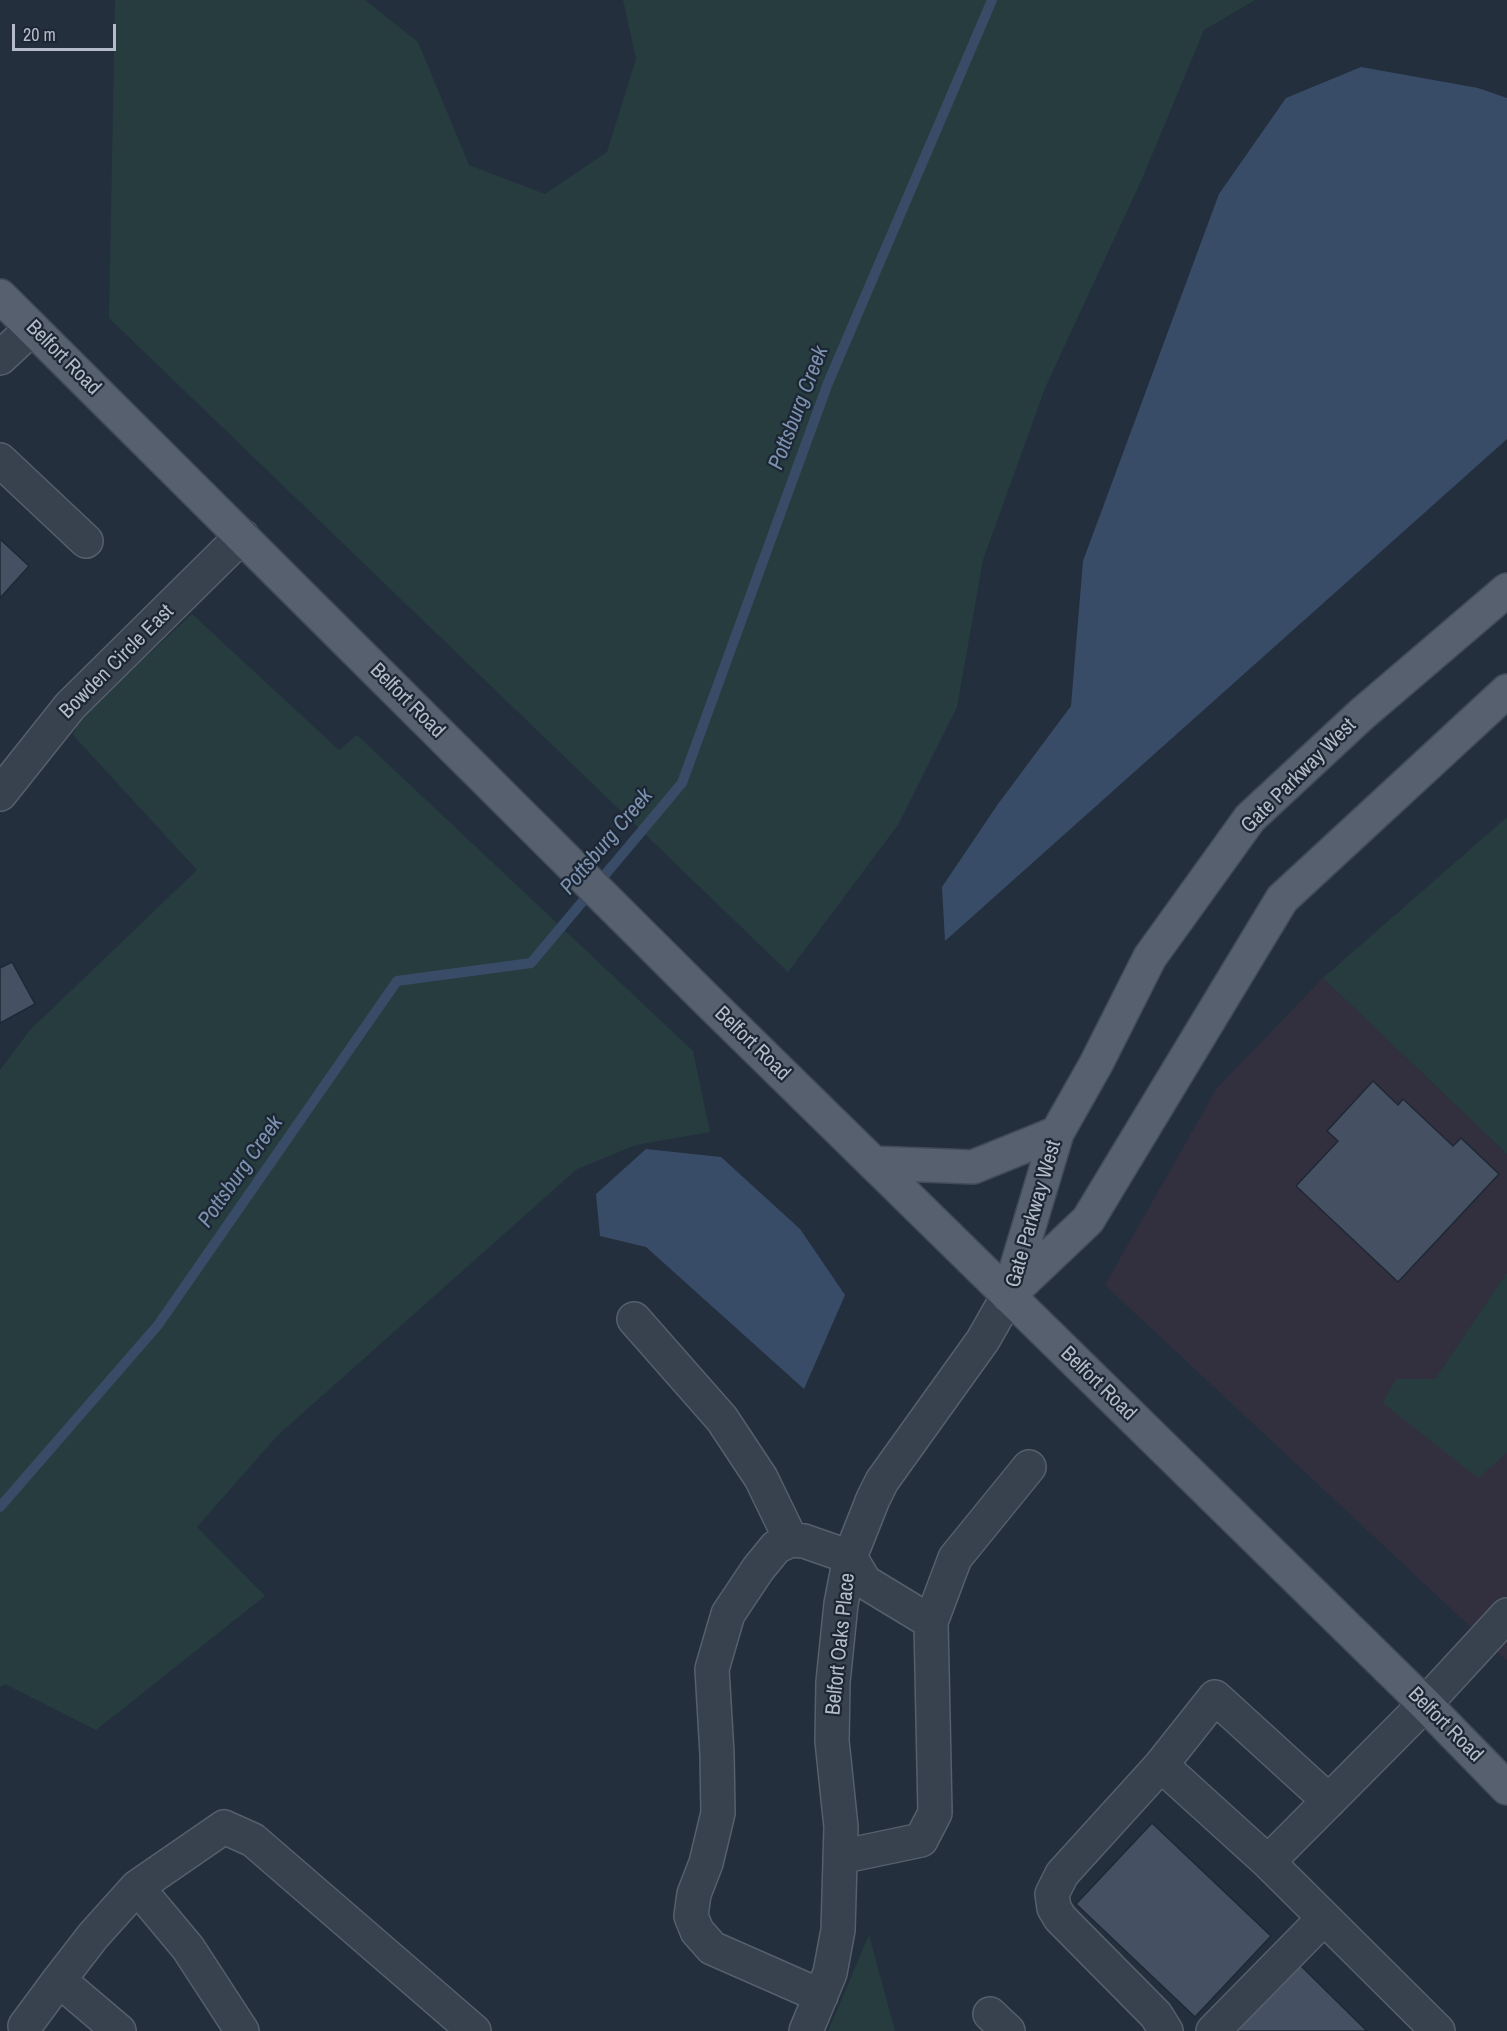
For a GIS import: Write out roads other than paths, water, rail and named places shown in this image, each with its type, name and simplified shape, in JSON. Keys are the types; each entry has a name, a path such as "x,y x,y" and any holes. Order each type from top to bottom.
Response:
{"main road":[{"name":"Belfort Road","path":"0,296 706,999 1425,1704 1507,1788"},
{"name":"Gate Parkway West","path":"1008,1296 1057,1133 1096,1064 1150,957 1251,818 1362,714 1507,590"},
{"name":"Gate Parkway West","path":"1008,1296 1088,1220 1281,898 1507,691"},
{"path":"873,1163 973,1167 1057,1133"}],"street":[{"path":"0,358 32,328"},
{"path":"0,460 86,541"},
{"name":"Bowden Circle East","path":"0,794 70,706 242,536"},
{"name":"Belfort Oaks Place","path":"806,2031 830,1973 838,1929 841,1827 832,1741 832,1682 841,1604 850,1557 882,1481 984,1340 1008,1296"},
{"path":"634,1319 722,1419 761,1478 791,1540"},
{"path":"840,1857 921,1840 935,1814 931,1622 955,1558 1029,1467"},
{"path":"821,1996 712,1947 697,1931 691,1916 693,1894 706,1863 718,1814 712,1669 728,1614 758,1569 776,1547 791,1540 804,1541 850,1557 866,1582 931,1622"},
{"path":"1268,1862 1425,1704 1507,1615"},
{"path":"1166,2031 1156,2015 1060,1918 1054,1908 1052,1894 1062,1874 1161,1765 1215,1697 1329,1801"},
{"path":"1161,1765 1268,1862 1437,2031"},
{"path":"25,2026 93,1936 137,1887 224,1827 253,1840 474,2031"},
{"path":"137,1887 188,1948 242,2031"},
{"path":"1213,2031 1324,1918"},
{"path":"59,1980 119,2031"}],"water":[{"path":"1361,67 1478,88 1507,98 1507,439 945,941 942,887 998,804 1071,706 1083,561 1219,194 1286,98"},
{"path":"646,1149 721,1157 800,1229 845,1295 804,1389 646,1247 600,1236 596,1194"}],"waterway":[{"name":"Pottsburg Creek","path":"0,1507 158,1325 397,981 531,963 682,783 828,383 992,0"}]}
